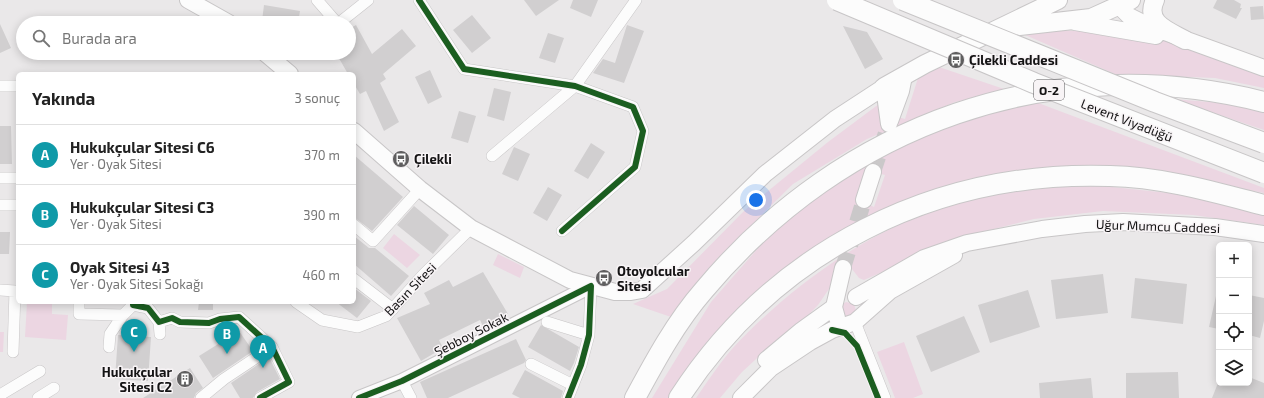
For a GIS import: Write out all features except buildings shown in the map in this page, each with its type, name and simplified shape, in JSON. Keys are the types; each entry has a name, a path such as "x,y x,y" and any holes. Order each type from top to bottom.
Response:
{"highway":[{"name":"Levent Viyadüğü","path":"837,0 1034,83 1264,173"},
{"name":"Levent Viyadüğü","path":"903,0 1028,52 1264,143"},
{"path":"635,398 658,356 703,290 754,236 794,201 840,168 873,148 911,130 946,116 983,105 1017,97 1063,90 1120,86 1183,88 1231,95 1264,102"},
{"path":"679,398 711,354 740,321 759,304 819,256 863,230 914,206 972,189 1007,181 1040,177 1112,176 1188,186 1264,205"},
{"path":"689,398 706,367 711,354"}],"main road":[{"path":"188,0 217,16"},
{"path":"356,132 420,189 471,228 570,280 615,292 631,292 642,290 694,243 765,174 835,119 884,87 924,64 1059,0 1059,10 1068,21 1185,40"},
{"path":"1155,0 1151,8 1153,19 1161,26 1185,40"},
{"path":"1000,28 1091,18 1110,10 1122,2 1128,16 1185,40 1264,68"},
{"path":"273,60 286,72"},
{"path":"884,87 889,124 895,112 904,76"},
{"path":"864,200 873,172"},
{"name":"Uğur Mumcu Caddesi","path":"853,296 924,258 967,243 1042,229 1085,224 1123,222 1215,227 1264,234"},
{"path":"741,398 771,368 810,342 854,320 890,291 980,241"},
{"path":"842,271 844,284 853,296 863,307 854,320 843,322 836,316 835,305 842,271"},
{"path":"734,398 744,383 761,365 802,330 835,305 842,297 853,296"}],"street":[{"path":"317,0 332,16"},
{"path":"347,16 368,0"},
{"path":"419,0 464,69 575,86 633,107 643,131 635,168 562,231"},
{"path":"492,156 575,86 636,0"},
{"path":"0,86 16,86"},
{"path":"0,178 16,178"},
{"path":"356,227 373,241 420,189"},
{"path":"0,205 16,205"},
{"name":"Basın Sitesi","path":"299,304 322,320 358,327 386,316 424,274 471,228"},
{"path":"356,281 393,309"},
{"path":"568,398 589,335 591,286"},
{"name":"Şebboy Sokak","path":"359,398 402,380 591,286"},
{"path":"0,290 15,291 13,352"},
{"path":"79,304 79,314 122,315"},
{"path":"109,347 110,334 122,315 132,304"},
{"path":"151,305 159,322 160,334"},
{"path":"159,322 172,318 180,322 209,323 220,319 240,317 272,347 289,382 260,398"},
{"path":"854,320 885,398"},
{"path":"547,322 589,335"},
{"path":"201,398 224,379 272,347"},
{"path":"531,364 573,385"},
{"path":"0,395 40,371"},
{"path":"402,380 411,398"},
{"path":"38,398 54,388"}],"shaded area":[{"path":"1055,30 1098,32 1161,39 1264,70 1264,88 1215,78 1115,74 1016,31"},
{"path":"936,66 1007,90 955,102 867,139 793,184 715,261 671,317 633,304 667,289 745,210 828,142 883,101 887,114 905,119 918,78"},
{"path":"1173,99 1234,104 1264,113 1264,130"},
{"path":"1033,101 1264,188 1264,193 1193,179 972,181 776,279 742,305 709,344 674,398 652,398 711,302 780,223 851,170 936,128","holes":["865,170 885,175 874,207 856,199"]},
{"path":"1054,186 1103,186 1178,194 1264,214 1264,225 1193,215 1103,211 1034,219 962,237 864,280 859,278 852,269 838,264 831,286 818,305 794,330 769,347 742,372 720,398 696,398 727,355 756,324 812,277 842,256 906,221 939,208 983,197"},
{"path":"394,234 420,255 407,268 383,248"},
{"path":"498,254 524,267 520,278 493,265"},
{"path":"846,302 854,304 856,311 849,318 844,317 841,305"},
{"path":"27,304 52,304 52,314 68,315 66,340 25,337"},
{"path":"0,332 4,332 3,352 0,352"},
{"path":"904,342 923,394 913,398 895,398 877,352"}],"tunnel":[{"path":"873,172 889,124"},
{"path":"843,268 864,200"}],"cycle path":[{"path":"419,0 464,69 575,86 633,107 643,131 635,167 562,231"},
{"path":"359,398 402,381 591,286 589,335 581,365 568,398"},
{"path":"133,304 148,308 159,322 172,318 180,322 209,323 220,319 239,317 272,347 289,382 260,398"},
{"path":"832,330 845,333 857,346 878,398"}],"place":[{"name":"Çilekli Caddesi","path":"956,60"},
{"name":"Çilekli","path":"401,159"},
{"name":"Otoyolcular Sitesi","path":"604,278"},
{"name":"Oyak Sitesi 43","path":"134,352"},
{"name":"Hukukçular Sitesi C3","path":"227,354"},
{"name":"Hukukçular Sitesi C6","path":"263,368"},
{"name":"Hukukçular Sitesi C2","path":"185,379"}]}
